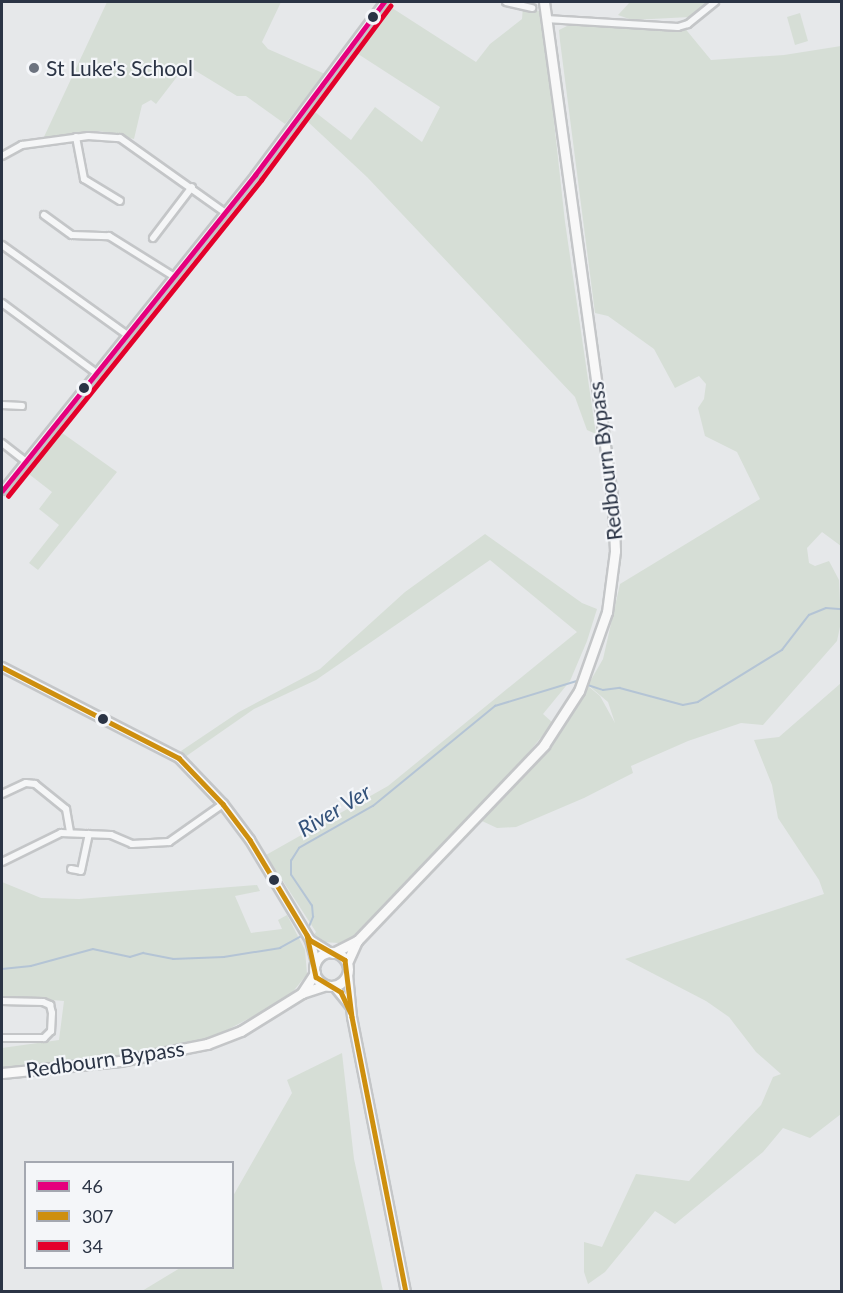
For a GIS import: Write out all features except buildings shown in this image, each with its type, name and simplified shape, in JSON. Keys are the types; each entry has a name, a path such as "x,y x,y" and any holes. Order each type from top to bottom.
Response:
{"main road":[{"name":"Redbourn Bypass","path":"347,963 357,941 544,745 579,691 607,612 615,551 613,503 544,2"},
{"name":"Redbourn Bypass","path":"302,993 315,968 332,952 357,941"},
{"path":"315,968 330,986 348,974 347,963 332,952"},
{"name":"Redbourn Bypass","path":"2,1072 120,1061 207,1044 260,1022 302,993 330,986"}],"street":[{"path":"2,491 224,212 384,2"},
{"path":"506,2 532,8"},
{"path":"546,19 678,27 688,24 716,2"},
{"path":"2,156 22,145 76,137 113,136 128,140 224,212"},
{"path":"76,137 84,178 120,201"},
{"path":"153,238 192,187"},
{"path":"44,215 72,235 109,236 173,276"},
{"path":"45,229 50,221"},
{"path":"2,245 126,334"},
{"path":"2,303 95,372"},
{"path":"2,405 22,406"},
{"path":"2,444 25,461"},
{"path":"2,667 160,746 179,758 223,804 250,840 306,934 315,968"},
{"path":"2,785 3,793 26,783 39,786 66,809 70,832"},
{"path":"2,862 49,837 70,832 111,835 132,844 170,842 223,804"},
{"path":"71,869 81,871 89,834"},
{"path":"306,934 332,952"},
{"path":"348,974 350,1006 406,1292"},
{"path":"330,986 350,1006"},
{"path":"2,1001 43,1002 50,1005 52,1013 51,1031 44,1038 2,1038"}],"shaded area":[{"path":"107,2 281,2 262,42 268,49 325,74 285,124 246,96 237,96 186,65 156,104 151,100 142,105 134,139 100,131 43,139"},
{"path":"630,2 711,2 690,17 632,20 618,15"},
{"path":"389,6 476,62 490,44 522,19 523,7 542,12 565,222 596,434 587,430 575,397 367,177 307,121 315,112 351,140 375,107 422,142 440,107 355,52"},
{"path":"800,13 808,41 795,45 787,17"},
{"path":"573,23 683,26 711,60 784,55 841,46 841,546 822,532 807,548 809,563 815,566 829,561 839,580 841,622 837,641 763,725 741,723 688,741 631,766 633,773 584,798 516,827 497,828 482,821 556,738 588,686 600,696 615,723 608,702 588,685 603,659 620,584 760,499 737,452 705,436 698,408 704,399 706,384 699,376 675,388 654,349 608,316 595,313 559,30"},
{"path":"58,430 117,472 38,570 29,563 59,525 39,509 52,492 25,471"},
{"path":"485,534 582,603 597,609 587,641 570,681 543,714 553,723 490,799 352,937 339,943 321,942 313,936 316,932 266,855 388,786 577,632 490,560 316,680 254,709 185,757 181,751 239,712 320,669 405,592"},
{"path":"841,683 841,1114 810,1138 783,1128 763,1152 675,1224 655,1211 605,1272 588,1284 584,1272 584,1242 602,1247 636,1174 689,1181 761,1105 773,1077 781,1074 756,1052 729,1017 706,1001 625,959 824,894 819,880 778,818 772,785 754,740 779,737"},
{"path":"2,882 41,898 79,899 257,885 260,891 235,896 251,933 282,929 278,920 287,915 305,950 307,974 288,998 206,1041 141,1055 2,1069 2,1048 59,1040 64,1001 2,996"},
{"path":"342,1053 354,1159 383,1291 142,1291 178,1269 234,1269 234,1194 292,1093 287,1080"}],"waterway":[{"name":"River Ver","path":"588,685 603,690 620,688 683,705 698,702 782,650 809,615 826,608 842,609"},
{"name":"River Ver","path":"308,929 313,917 312,906 291,875 291,861 299,848 373,806 495,706 577,681"},
{"name":"River Ver","path":"2,969 31,966 93,949 130,957 143,953 173,959 224,957 280,948 303,935"}],"transit line":[{"name":"46","path":"2,491 255,175 384,2"},
{"name":"34","path":"8,496 261,180 390,6"},
{"name":"307","path":"2,667 179,758 223,804 250,840 310,940 345,960 352,1017 406,1292"},
{"name":"307","path":"307,935 316,977 341,992 351,1013"}],"place":[{"name":"St Luke's School","path":"34,68"}]}
